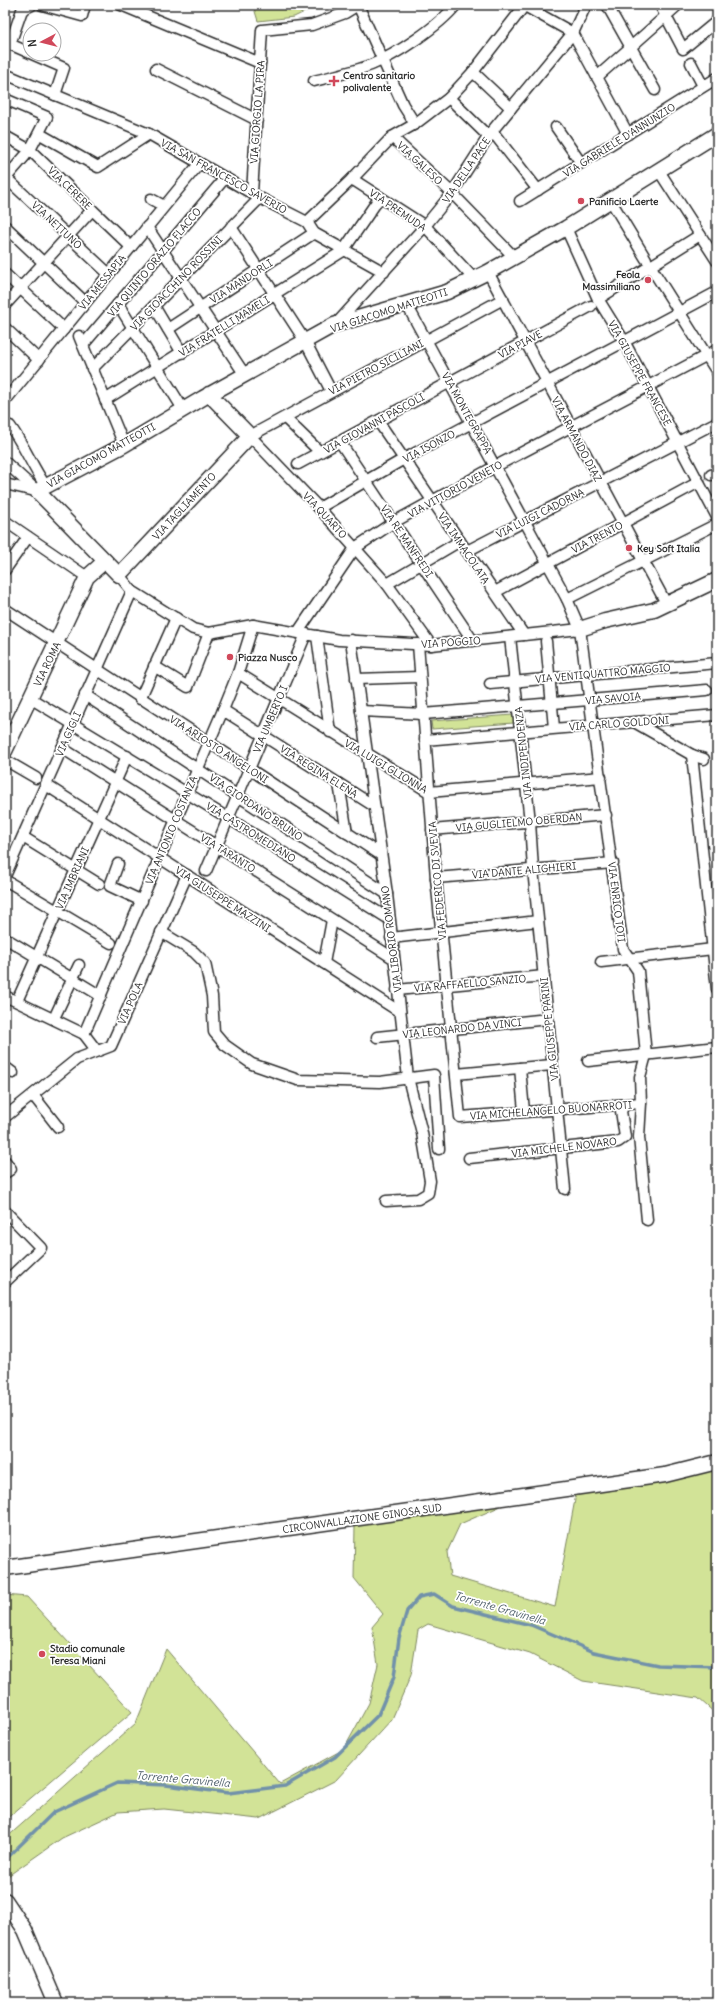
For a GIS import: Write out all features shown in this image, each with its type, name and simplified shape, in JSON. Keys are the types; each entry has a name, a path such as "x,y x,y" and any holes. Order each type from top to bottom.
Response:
{"street":[{"path":"22,50 7,43 22,10 32,5"},
{"path":"42,5 82,16 85,5"},
{"path":"122,5 260,63"},
{"path":"358,5 403,105 415,124"},
{"name":"VIA GIORGIO LA PIRA","path":"256,196 257,120 262,30 312,25 345,13 358,5"},
{"path":"314,81 370,66 383,60 428,31 448,15 456,5"},
{"path":"384,272 343,251 314,233 307,222 352,179 392,137 415,124 449,98 474,72 524,5 573,33 628,134"},
{"name":"VIA DELLA PACE","path":"334,325 384,272 452,193 491,134 573,33 586,5"},
{"path":"660,5 684,50 717,21"},
{"path":"597,77 678,5"},
{"path":"610,7 630,47 655,90"},
{"path":"50,62 64,68 55,95"},
{"path":"691,63 703,86"},
{"path":"156,69 257,120"},
{"path":"474,72 511,108"},
{"name":"VIA SAN FRANCESCO SAVERIO","path":"5,74 149,134 198,164 307,222"},
{"name":"VIA GABRIELE D'ANNUNZIO","path":"520,201 717,78"},
{"path":"449,98 491,134 538,190"},
{"path":"5,99 47,117 40,134 28,153 5,178"},
{"path":"556,127 581,163"},
{"path":"40,134 98,167 149,134"},
{"name":"VIA GIACOMO MATTEOTTI","path":"41,488 124,445 209,394 334,325 407,305 447,292 515,258 611,201 717,134"},
{"name":"VIA CERERE","path":"5,136 28,153 131,246"},
{"name":"VIA GALESO","path":"392,137 452,193 515,258"},
{"name":"VIA MESSAPIA","path":"5,401 198,164"},
{"path":"659,171 700,235 713,248 717,260"},
{"name":"VIA NETTUNO","path":"5,178 109,274"},
{"name":"VIA QUINTO ORAZIO FLACCO","path":"92,369 81,341 118,304 225,178"},
{"name":"VIA PREMUDA","path":"352,179 425,226 474,279"},
{"name":"VIA GIOACCHINO ROSSINI","path":"92,369 231,227 256,196"},
{"path":"343,251 380,197"},
{"path":"151,199 164,206"},
{"path":"611,201 648,264 717,372"},
{"path":"5,305 92,210"},
{"path":"5,226 86,302"},
{"path":"147,227 162,252 245,374"},
{"path":"231,227 258,270 276,293 305,341 331,391"},
{"name":"VIA GIUSEPPE FRANCESE","path":"566,228 594,303 624,341 717,517"},
{"name":"VIA MANDORLI","path":"168,329 314,233"},
{"name":"VIA PIAVE","path":"450,382 594,303 648,264 700,235"},
{"name":"VIA FRATELLI MAMELI","path":"105,400 216,332 343,251"},
{"name":"VIA ARMANDO DIAZ","path":"488,272 546,383 667,605"},
{"path":"5,274 64,329"},
{"name":"VIA ISONZO","path":"319,508 404,459 717,292"},
{"name":"VIA PIETRO SICILIANI","path":"250,436 503,299"},
{"path":"118,304 183,409"},
{"name":"VIA MONTEGRAPPA","path":"407,305 548,563 567,599 580,629"},
{"path":"154,306 182,353"},
{"path":"5,328 39,360"},
{"name":"VIA VITTORIO VENETO","path":"302,633 355,548 394,522 433,502 496,466 717,350"},
{"path":"92,369 124,445"},
{"name":"VIA GIOVANNI PASCOLI","path":"298,464 450,382"},
{"name":"VIA QUARTO","path":"209,394 319,508 387,584 431,645"},
{"path":"284,418 320,452"},
{"name":"VIA IMMACOLATA","path":"378,421 524,635"},
{"name":"VIA LUIGI CADORNA","path":"467,551 524,520 717,422"},
{"path":"10,426 21,441 41,488"},
{"name":"VIA TAGLIAMENTO","path":"119,575 250,436"},
{"name":"VIA RE MANFREDI","path":"340,442 474,641"},
{"path":"5,462 41,488 132,591 194,629 209,633 253,625 302,633"},
{"name":"VIA TRENTO","path":"495,592 699,482"},
{"path":"5,484 41,488"},
{"path":"5,521 87,577 105,560"},
{"path":"567,599 717,524"},
{"path":"5,570 28,537"},
{"path":"387,584 460,541"},
{"name":"VIA ROMA","path":"5,751 87,577"},
{"path":"580,629 667,605 717,580"},
{"name":"VIA GIGLI","path":"5,876 132,591"},
{"name":"VIA ARIOSTO ANGELONI","path":"5,609 56,644 381,855"},
{"path":"140,698 176,618"},
{"name":"VIA ANTONIO COSTANZA","path":"84,1034 238,673 253,625"},
{"name":"VIA POGGIO","path":"302,633 350,640 431,645 580,629"},
{"name":"VIA ENRICO TOTI","path":"580,629 613,863 623,949 638,971 646,1055 640,1077 641,1104 639,1137 647,1220"},
{"path":"154,666 188,687 209,633"},
{"name":"VIA UMBERTO I","path":"206,871 278,700 302,633"},
{"path":"317,636 330,732"},
{"name":"VIA INDIPENDENZA","path":"510,636 530,822 533,869"},
{"name":"VIA LIBORIO ROMANO","path":"350,640 387,894 393,958 408,1078 422,1133 430,1181 428,1192 418,1199 386,1201"},
{"path":"546,641 554,728"},
{"name":"VIA FEDERICO DI SVEVIA","path":"418,644 436,878 460,1117"},
{"name":"VIA VENTIQUATTRO MAGGIO","path":"490,684 717,663"},
{"name":"VIA LUIGI GLIONNA","path":"238,673 278,700 429,792 601,777"},
{"path":"356,678 420,677"},
{"name":"VIA SAVOIA","path":"423,714 707,690"},
{"name":"VIA GIORDANO BRUNO","path":"85,695 198,768 387,894"},
{"name":"VIA CASTROMEDIANO","path":"30,698 73,722 187,792 389,919"},
{"name":"VIA REGINA ELENA","path":"222,710 374,806"},
{"path":"361,711 423,714"},
{"name":"VIA CARLO GOLDONI","path":"425,740 717,715"},
{"path":"636,723 692,755 704,759"},
{"name":"VIA TARANTO","path":"62,748 393,958"},
{"path":"692,755 717,989"},
{"name":"VIA IMBRIANI","path":"17,1001 127,756"},
{"path":"5,760 36,778"},
{"path":"339,784 347,833"},
{"name":"VIA GIUSEPPE MAZZINI","path":"46,785 400,1012"},
{"name":"VIA GUGLIELMO OBERDAN","path":"432,830 606,815"},
{"path":"23,837 99,884"},
{"name":"VIA DANTE ALIGHIERI","path":"436,878 613,863"},
{"path":"118,864 110,886 142,901"},
{"name":"VIA GIUSEPPE PARINI","path":"533,869 565,1189"},
{"name":"VIA POLA","path":"5,1117 77,1060 111,1046 187,875"},
{"path":"5,880 110,943"},
{"path":"324,963 332,920"},
{"path":"391,938 538,921"},
{"path":"161,932 194,952 205,963 212,996 214,1032 225,1045 252,1064 298,1080 380,1082 434,1075 439,1149"},
{"path":"5,938 101,996"},
{"path":"601,962 713,949"},
{"path":"56,1014 79,964"},
{"name":"VIA RAFFAELLO SANZIO","path":"397,990 544,976"},
{"path":"5,996 84,1034 97,1051"},
{"name":"VIA LEONARDO DA VINCI","path":"376,1037 548,1019"},
{"path":"588,1061 717,1047"},
{"path":"456,1074 552,1065"},
{"path":"520,1068 524,1111"},
{"path":"33,1095 58,1127"},
{"name":"VIA MICHELANGELO BUONARROTI","path":"460,1117 557,1108 641,1104"},
{"name":"VIA MICHELE NOVARO","path":"469,1158 618,1142 625,1137 621,1111 624,1106"},
{"path":"5,1211 41,1248 5,1282"},
{"name":"CIRCONVALLAZIONE GINOSA SUD","path":"5,1568 665,1474 717,1462"},
{"path":"5,1900 25,1930 56,2003"}],"green space":[{"path":"253,5 319,5 294,17 258,21"},
{"path":"513,715 514,723 432,729 431,721"},
{"path":"717,1470 717,1715 698,1698 583,1681 530,1654 428,1624 418,1630 411,1675 392,1719 336,1780 259,1819 164,1809 118,1812 62,1838 5,1878 5,1839 136,1723 166,1649 280,1784 344,1749 369,1703 378,1664 372,1627 383,1614 354,1578 355,1526 508,1503 460,1524 447,1552 450,1576 555,1607 576,1494"},
{"name":"Stadio comunale Teresa Miani","path":"5,1595 27,1597 132,1712 5,1820"}],"waterway":[{"name":"Torrente Gravinella","path":"5,1860 54,1812 117,1783 166,1785 228,1793 285,1786 335,1757 378,1715 394,1677 399,1638 407,1611 419,1597 434,1594 453,1606 531,1625 594,1652 658,1665 717,1667"}],"place":[{"name":"Centro sanitario polivalente","path":"334,81"},
{"name":"Panificio Laerte","path":"581,201"},
{"name":"Feola Massimiliano","path":"648,280"},
{"name":"Key Soft Italia","path":"629,548"},
{"name":"Piazza Nusco","path":"230,657"},
{"name":"Stadio comunale Teresa Miani","path":"42,1654"}]}
